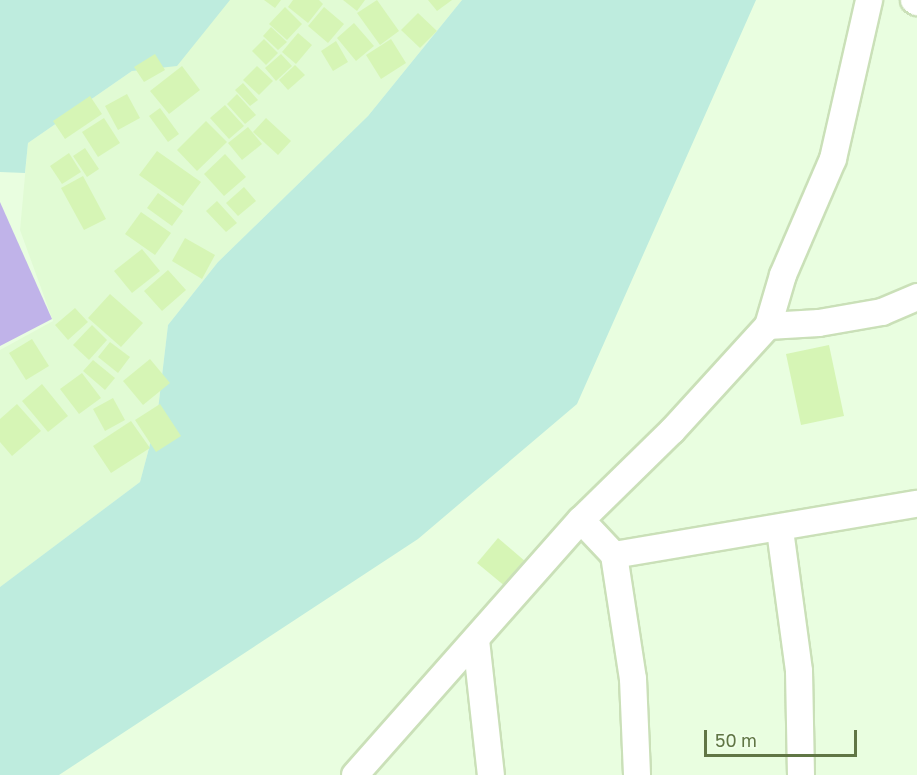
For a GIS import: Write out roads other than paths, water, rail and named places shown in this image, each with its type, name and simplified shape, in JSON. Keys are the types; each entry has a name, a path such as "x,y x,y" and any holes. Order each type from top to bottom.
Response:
{"street":[{"path":"355,775 581,520 672,431 768,326 783,275 833,159 869,0"},
{"path":"768,326 819,322 882,312 917,297"},
{"path":"615,555 780,530 917,504"},
{"path":"581,520 615,555 633,678 637,775"},
{"path":"780,530 799,671 801,775"},
{"path":"476,640 491,775"}]}
